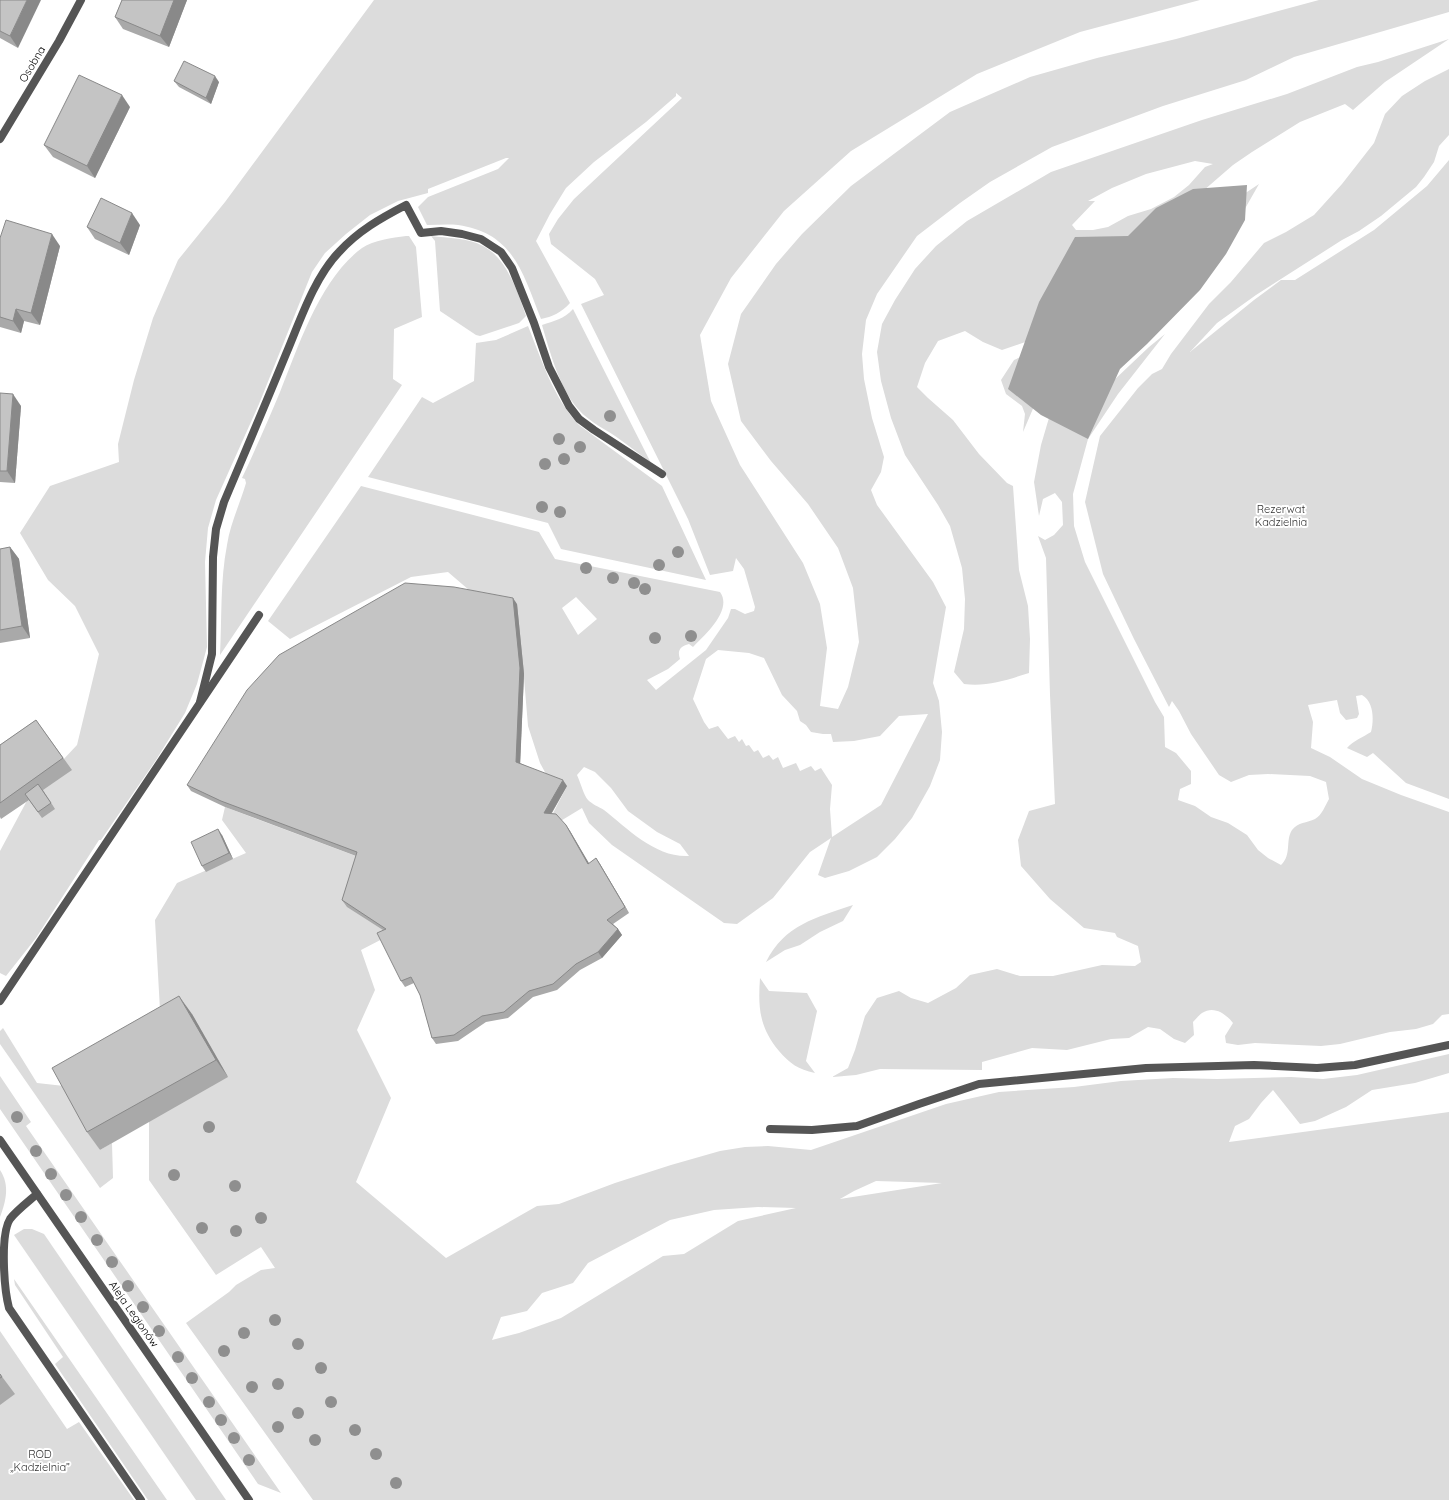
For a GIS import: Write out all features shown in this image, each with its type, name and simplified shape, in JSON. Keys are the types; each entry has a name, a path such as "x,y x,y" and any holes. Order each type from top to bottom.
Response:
{"street":[{"name":"Osobna","path":"0,139 66,28 80,0"},
{"path":"200,702 212,654 213,557 216,529 227,494 301,318 324,272 338,252 356,235 380,218 406,205 421,232 441,231 462,234 481,239 502,252 512,268 534,323 549,367 569,406 579,419 594,430 662,474"},
{"path":"0,1001 259,615"},
{"path":"770,1129 812,1130 857,1126 979,1084 1146,1068 1254,1065 1317,1068 1347,1066 1449,1045"},
{"name":"Aleja Legionów","path":"0,1140 249,1500"},
{"path":"37,1194 10,1219 5,1233 6,1294 9,1308 141,1500"}],"green space":[{"path":"374,0 1200,0 1080,32 977,74 851,151 784,211 731,278 700,335 711,401 740,465 803,563 820,604 827,648 820,706 838,709 848,687 859,642 853,588 838,548 808,504 771,461 741,421 728,364 741,314 776,264 802,234 851,186 950,112 1030,77 1319,0 1449,0 1449,12 1294,57 1246,80 1163,106 1052,147 990,182 917,236 877,294 866,320 862,354 864,379 872,418 884,457 881,472 871,490 877,505 933,582 946,607 933,683 939,701 942,732 940,760 930,786 912,818 895,839 877,857 849,871 825,878 818,875 831,838 810,852 773,898 737,924 724,923 612,845 589,823 582,808 554,825 549,821 567,786 546,774 540,763 528,726 524,678 483,602 448,572 411,577 290,639 268,621 361,486 539,532 555,559 720,592 723,599 723,606 716,622 693,647 689,644 680,649 680,659 668,669 647,680 656,690 706,650 728,618 731,609 735,609 745,614 754,611 755,607 744,569 736,558 733,571 710,575 688,519 581,304 604,295 595,279 551,244 549,234 558,219 574,199 682,98 676,93 676,96 646,122 594,162 566,188 550,214 536,241 570,303 557,314 549,317 541,319 522,272 514,258 504,246 492,237 477,229 458,225 427,225 418,207 428,197 498,169 509,158 428,189 428,193 398,201 370,215 325,253 312,272 259,404 216,500 208,528 205,562 207,647 197,684 185,713 156,760 101,840 99,840 36,938 6,976 0,973 0,851 30,795 77,745 99,654 75,606 48,580 20,533 50,486 119,462 118,444 134,380 153,318 178,260 225,202","holes":["576,597 597,619 578,635 562,608","718,650 749,653 764,658 782,695 797,711 800,721 806,725 811,732 831,734 833,742 854,741 880,736 899,716 928,714 881,805 832,837 830,809 832,785 821,768 815,771 811,766 800,771 796,763 783,768 778,757 773,760 769,755 763,758 758,750 754,752 749,745 746,746 742,739 739,742 735,736 728,739 718,726 709,729 704,722 693,699 706,659","584,767 595,772 611,788 628,811 657,832 680,844 689,856 665,852 643,841 604,810 588,800 577,775"]},
{"path":"1449,39 1385,82 1353,110 1345,104 1300,122 1233,165 1031,340 1002,350 983,342 965,331 938,341 925,363 917,387 953,420 979,454 1007,483 1013,486 1019,570 1028,606 1030,639 1029,673 989,684 964,684 954,672 964,629 965,599 962,568 950,526 905,455 891,418 881,381 877,352 882,324 895,300 915,269 936,246 967,221 1051,172 1202,120 1287,94 1357,67 1378,62","holes":["1195,161 1213,164 1205,167 1189,185 1174,197 1151,209 1128,216 1108,227 1093,230 1076,230 1072,225 1095,201 1088,201 1112,188 1146,174"]},
{"name":"Rezerwat Kadzielnia","path":"1449,69 1449,135 1439,146 1434,162 1416,187 1381,216 1256,295 1217,323 1190,352 1281,280 1295,280 1374,230 1427,186 1449,160 1449,799 1406,783 1373,753 1367,757 1347,748 1355,741 1371,732 1373,717 1371,707 1366,698 1362,695 1356,696 1359,714 1357,718 1346,720 1340,713 1337,700 1308,705 1313,722 1311,748 1330,757 1362,779 1449,812 1449,1014 1442,1015 1433,1024 1416,1029 1390,1032 1340,1044 1321,1046 1255,1043 1238,1045 1226,1043 1225,1036 1233,1023 1223,1014 1215,1010 1211,1010 1202,1013 1193,1022 1194,1035 1185,1043 1174,1039 1160,1029 1148,1027 1129,1038 1111,1039 1067,1050 1032,1048 982,1062 982,1070 880,1069 856,1075 832,1077 848,1068 865,1016 877,998 899,991 911,998 928,1003 956,988 970,975 997,969 1020,976 1053,976 1102,965 1135,966 1141,962 1138,946 1117,937 1115,933 1084,928 1050,899 1021,866 1018,840 1029,811 1055,804 1046,558 1038,536 1045,540 1054,535 1063,525 1062,502 1055,493 1043,499 1039,516 1034,482 1041,445 1051,411 1238,198 1259,184 1234,228 1133,345 1112,382 1165,334 1118,394 1088,439 1073,494 1074,526 1085,562 1155,702 1164,717 1165,747 1176,753 1191,771 1191,784 1180,789 1178,800 1195,806 1211,817 1228,823 1247,835 1258,850 1268,858 1281,865 1286,856 1290,834 1294,827 1315,819 1320,815 1329,799 1326,782 1310,776 1268,774 1249,775 1231,782 1219,775 1191,734 1172,701 1169,707 1134,639 1103,574 1085,502 1100,436 1138,388 1152,374 1162,369 1171,354 1209,304 1231,282 1264,243 1314,215 1342,184 1374,143 1385,114 1402,96 1425,81"},
{"path":"409,236 416,247 422,317 394,329 393,379 402,385 220,655 222,586 225,559 230,529 246,483 245,479 242,478 303,334 323,295 334,277 347,261 367,245 383,240"},
{"path":"431,236 471,241 483,246 491,252 505,267 515,287 526,316 519,323 480,336 476,335 440,311 435,241"},
{"path":"573,309 651,463 617,437 583,414 565,390 556,369 542,325 555,321"},
{"path":"528,326 555,391 562,403 579,425 662,486 706,580 561,549 548,523 368,477 422,397 433,403 474,381 476,343 496,340"},
{"path":"1038,349 1047,376 1023,432 1025,414 1022,406 1006,394 1001,380 1014,360"},
{"path":"225,807 361,858 390,935 361,950 375,990 357,1030 391,1098 356,1182 446,1258 537,1206 559,1204 615,1183 671,1165 720,1151 745,1147 768,1146 811,1150 946,1104 999,1092 1173,1078 1217,1079 1291,1077 1323,1079 1357,1075 1449,1054 1449,1073 1415,1083 1372,1090 1346,1107 1315,1121 1300,1124 1273,1090 1249,1119 1235,1126 1229,1142 1449,1112 1449,1500 313,1500 186,1323 229,1292 236,1285 261,1270 275,1268 261,1247 216,1275 149,1180 149,1122 160,1010 155,920 177,883 246,853 222,820","holes":["876,1181 942,1183 840,1199","758,1207 796,1208 738,1221 684,1254 663,1256 561,1318 519,1333 492,1340 501,1317 527,1311 542,1293 573,1283 588,1263 670,1220 714,1210"]},
{"path":"853,905 843,921 820,932 800,945 785,950 766,962 782,939 792,931 814,919"},
{"path":"760,978 769,991 807,993 817,1011 806,1061 815,1073 799,1068 791,1063 779,1051 767,1034 760,1008"},
{"path":"3,1028 37,1083 64,1086 100,1150 112,1143 113,1178 100,1188 0,1044 0,1031"},
{"path":"0,1076 31,1122 26,1126 281,1493 258,1484 0,1109"},
{"path":"0,1170 5,1181 6,1193 0,1217"},
{"path":"24,1229 32,1229 44,1234 226,1500 196,1500 14,1235"},
{"path":"14,1279 167,1500 148,1500 55,1364 63,1357 15,1285"},
{"name":"ROD „Kadzielnia”","path":"0,1331 67,1429 79,1422 134,1500 0,1500"}],"shaded area":[{"path":"1247,185 1245,220 1226,254 1200,290 1120,369 1088,439 1041,415 1008,389 1039,302 1075,237 1128,236 1156,208 1193,189"}],"building":[{"path":"0,0 27,0 10,36 0,31"},
{"path":"122,0 174,0 160,36 115,17"},
{"path":"184,61 215,76 206,98 174,81"},
{"path":"79,75 122,95 87,166 44,145"},
{"path":"101,198 132,213 120,243 87,227"},
{"path":"6,220 52,234 31,313 16,309 13,321 0,317 0,238"},
{"path":"0,393 13,394 7,471 0,471"},
{"path":"10,547 22,626 0,630 0,549"},
{"path":"405,583 454,587 513,598 520,668 516,762 563,780 544,813 556,814 566,825 588,864 596,858 625,907 607,920 618,929 598,952 576,964 553,984 529,991 504,1012 482,1016 454,1035 432,1038 420,995 411,977 401,981 377,933 386,929 342,900 357,852 221,801 187,785 247,690 279,655"},
{"path":"36,720 63,758 0,803 0,745"},
{"path":"38,784 51,803 38,812 25,794"},
{"path":"218,829 229,853 202,866 191,842"},
{"path":"179,996 216,1060 87,1132 52,1068"}]}
